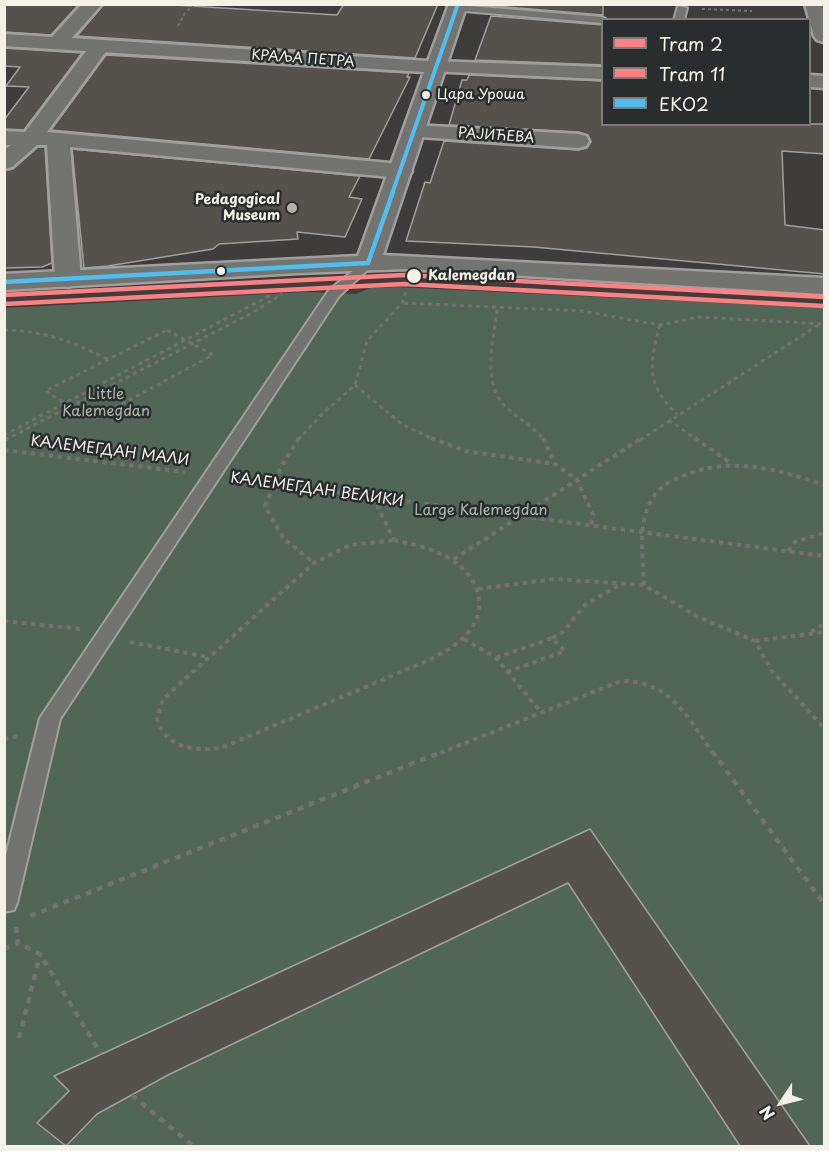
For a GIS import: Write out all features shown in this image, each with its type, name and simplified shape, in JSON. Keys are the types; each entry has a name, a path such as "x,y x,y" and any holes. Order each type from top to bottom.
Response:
{"street":[{"path":"56,44 93,4"},
{"path":"814,4 825,36"},
{"path":"368,263 458,6"},
{"name":"КРАЉА ПЕТРА","path":"4,40 435,67 601,73"},
{"path":"4,162 31,139 100,46"},
{"name":"РАЈИЋЕВА","path":"414,130 578,141"},
{"path":"4,138 58,140 401,171"},
{"path":"58,140 68,279"},
{"path":"4,282 407,262 825,286"}],"lane":[{"path":"458,6 601,20"},
{"path":"679,18 682,8"},
{"name":"КАЛЕМЕГДАН ВЕЛИКИ","path":"213,476 334,293 368,263"},
{"path":"6,903 50,718 213,476"}],"path":[{"path":"178,26 185,13 195,4"},
{"path":"682,8 752,10"},
{"path":"314,563 300,555 272,524 265,506 293,444 318,415 356,385 360,357 370,334 404,303 408,288"},
{"name":"КАЛЕМЕГДАН МАЛИ","path":"4,440 252,313 282,294"},
{"name":"КАЛЕМЕГДАН МАЛИ","path":"4,435 271,295"},
{"path":"404,303 440,303 497,309 582,311 660,325 699,317 725,316 822,324"},
{"path":"497,309 493,386 499,399 512,413 537,432 549,447 555,465"},
{"path":"454,559 677,414 822,324"},
{"path":"660,325 652,360 654,387 657,396 677,414"},
{"path":"4,330 40,333 70,342 107,359"},
{"path":"166,330 192,344 213,356 92,420 45,391 166,330"},
{"path":"356,385 403,425 430,438 465,451 555,465 577,480 593,515 591,526"},
{"path":"669,420 732,464"},
{"name":"КАЛЕМЕГДАН МАЛИ","path":"4,450 213,476"},
{"path":"644,585 642,532 652,498 661,487 695,471 732,464 781,472 825,485"},
{"name":"КАЛЕМЕГДАН ВЕЛИКИ","path":"213,476 825,556"},
{"path":"373,498 394,540"},
{"path":"611,537 612,528"},
{"path":"788,551 795,542 825,533"},
{"path":"394,540 427,546 454,559 467,570 478,588 480,611 475,626 464,639 448,651 429,660 220,748 189,749 175,745 165,737 157,718 163,699 314,563 350,545 394,540"},
{"path":"478,588 555,579 644,585 698,617 755,641 825,632"},
{"path":"496,658 563,632 585,605 624,583"},
{"path":"811,632 825,624"},
{"path":"507,672 565,651 556,646 552,638"},
{"path":"464,639 496,658 542,712"},
{"path":"755,641 771,670 802,707 825,728"},
{"path":"502,666 510,664"},
{"path":"27,917 621,681 641,681 657,687 685,711 825,903"},
{"path":"16,921 18,943"},
{"path":"4,949 18,943 40,954 101,1054"},
{"path":"19,1038 40,954"},
{"path":"132,1095 193,1146"}],"green space":[{"name":"Kalemegdan","path":"397,287 824,308 824,1146 5,1146 5,308 305,292 356,294 370,288"}],"building":[{"path":"4,4 79,4 51,35 4,32"},
{"path":"104,4 158,4 337,15 344,4 438,4 415,58 77,36"},
{"path":"495,4 603,4 603,15 495,6"},
{"path":"491,16 601,25 601,65 475,60"},
{"path":"4,48 82,53 24,130 4,129 4,120 29,87 6,86 20,67 4,66"},
{"path":"106,55 409,73 407,77 410,77 369,159 51,130"},
{"path":"469,75 601,81 601,126 811,126 811,124 825,124 825,154 782,151 785,225 825,230 825,274 534,247 406,241 425,182 430,183 444,141 578,150 587,148 591,142 588,135 578,132 449,125 462,80 467,80"},
{"path":"38,147 45,147 52,263 42,267 4,268 4,171 13,169"},
{"path":"72,149 360,176 349,197 362,199 345,237 297,232 298,239 219,244 213,249 84,268"},
{"path":"590,829 810,1146 740,1146 568,883 168,1075 97,1114 66,1146 37,1123 69,1091 54,1076"}],"tram line":[{"name":"2","path":"4,295 404,275 824,297"},
{"name":"11","path":"4,304 404,284 824,306"}],"transit line":[{"name":"EKO2","path":"368,263 458,4"},
{"name":"EKO2","path":"4,282 368,263"}],"place":[{"name":"Цара Уроша","path":"426,95"},
{"name":"Pedagogical Museum","path":"292,208"},
{"name":"Kalemegdan","path":"414,276"}],"park label":[{"name":"Little Kalemegdan","path":"106,404"},
{"name":"Large Kalemegdan","path":"481,511"}]}
